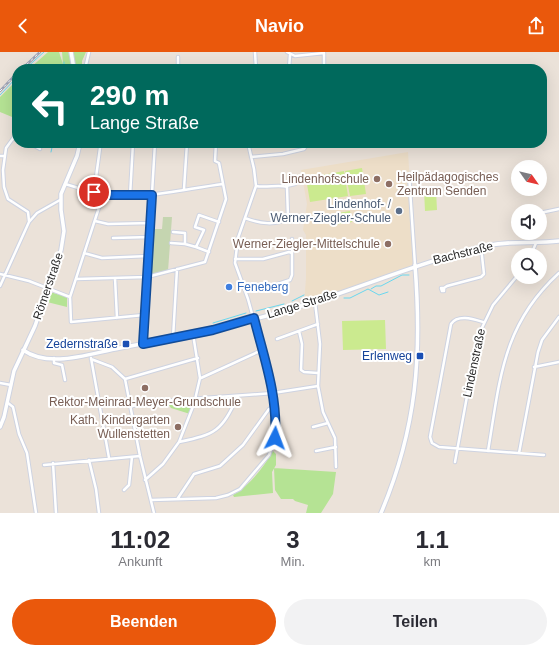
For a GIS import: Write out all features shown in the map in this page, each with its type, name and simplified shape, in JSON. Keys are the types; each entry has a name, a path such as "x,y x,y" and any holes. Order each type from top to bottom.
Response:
{"street":[{"path":"71,52 73,64"},
{"path":"86,64 89,52"},
{"path":"255,52 256,64"},
{"path":"289,53 295,56 324,53 324,64"},
{"path":"289,53 290,64"},
{"path":"178,57 178,64"},
{"path":"12,140 7,146 4,156 3,179 5,193 13,203 28,212 29,222"},
{"name":"Römerstraße","path":"0,427 8,403 14,370 35,326 64,238 64,224 60,200 79,148"},
{"path":"94,192 100,148"},
{"path":"130,196 133,148"},
{"path":"143,344 155,148"},
{"path":"184,189 187,148"},
{"path":"76,279 147,276 205,262 226,200 219,163 215,161 216,148"},
{"path":"151,500 216,498 228,495 240,489 262,464 272,448 275,438 275,406 273,393 254,318 244,287 237,272 235,259 238,238 256,186 249,148"},
{"path":"251,156 283,154 305,148"},
{"path":"381,513 401,461 415,398 419,343 416,265 409,174"},
{"path":"65,184 103,195 130,196 152,195 223,184"},
{"path":"256,186 268,188 294,184"},
{"path":"245,218 265,224 286,219 288,214 288,191 286,186"},
{"path":"103,195 70,297 71,322 144,315"},
{"path":"0,286 29,222 37,213 60,200"},
{"path":"547,212 559,209"},
{"path":"196,247 204,230 195,227 199,215 219,222"},
{"path":"94,221 108,224 151,223"},
{"path":"173,232 185,233 185,244"},
{"path":"113,238 150,236"},
{"path":"244,287 266,288 290,280 292,275 292,239"},
{"name":"Bachstraße","path":"416,265 481,247 505,243 559,241"},
{"path":"171,243 185,244 209,252"},
{"path":"534,248 536,243"},
{"path":"444,288 481,277 484,274 481,247"},
{"path":"235,259 263,259 289,252 292,254"},
{"path":"84,253 102,258 148,256"},
{"name":"Lange Straße","path":"23,350 36,358 54,358 90,354 193,334 315,301 416,265"},
{"path":"173,338 177,269"},
{"path":"488,451 507,348 514,332 527,312 559,273"},
{"path":"0,274 6,274 70,297"},
{"path":"115,278 117,318"},
{"name":"Lindenstraße","path":"455,462 475,350 483,322 493,305 511,283"},
{"path":"315,301 320,344 318,373 320,402 335,438 336,467"},
{"path":"519,453 534,367 542,340 559,317"},
{"path":"483,322 459,318 454,320 450,326 430,439 436,447 544,455"},
{"path":"277,339 318,324"},
{"path":"299,331 302,344 301,370 304,372 318,373"},
{"path":"145,480 163,464 179,442 196,399 200,378 193,334"},
{"path":"200,378 262,350"},
{"path":"90,354 109,458"},
{"path":"54,358 54,363 62,365 65,380"},
{"path":"125,379 198,358"},
{"path":"91,359 112,367 125,379 132,406 145,480 154,513"},
{"path":"534,367 553,365 559,362"},
{"path":"0,383 11,385"},
{"path":"132,406 159,402 273,393 318,386"},
{"path":"179,442 215,432 220,427 238,396"},
{"path":"8,403 14,407 19,434 27,453 36,513"},
{"path":"177,499 194,474 220,466 243,445 269,409 275,406"},
{"path":"313,427 328,424"},
{"path":"316,451 336,447"},
{"path":"44,465 140,456"},
{"path":"124,490 129,485 132,457"},
{"path":"89,460 96,489 99,513"},
{"path":"53,463 56,513"}],"shaded area":[{"path":"408,152 415,265 304,304 306,278 306,235 303,230 307,204 301,170"}],"green space":[{"path":"48,52 59,52 63,64 35,64"},
{"path":"62,52 86,52 82,64 63,64"},
{"path":"12,85 12,117 0,112 0,97"},
{"path":"362,168 366,194 350,196 345,171"},
{"path":"344,171 348,196 310,202 306,178"},
{"path":"424,190 436,190 437,210 425,211"},
{"path":"350,211 352,222 334,225 332,214"},
{"path":"163,217 172,217 168,271 150,276 154,229 162,229"},
{"path":"50,292 67,297 67,307 47,302"},
{"path":"385,320 386,349 343,350 342,321"},
{"path":"195,399 190,414 171,408 169,405 170,401"},
{"path":"273,451 276,454 276,465 272,472 273,493 234,497 233,495 256,476"},
{"path":"274,468 336,472 333,494 321,513 306,513 308,505 293,499 281,499 275,490"}],"waterway":[{"path":"31,64 44,52"},
{"path":"0,95 12,82"},
{"path":"51,152 52,148"},
{"path":"371,289 376,286 381,286 402,275 409,275"},
{"path":"344,298 350,298 368,289 379,295 388,292"},
{"path":"292,301 304,295"},
{"path":"256,311 284,304"},
{"path":"213,323 246,313"}],"railway":[{"path":"27,64 40,52"},
{"path":"0,91 12,78"}],"place":[{"name":"Lindenhofschule","path":"377,179"},
{"name":"Heilpädagogisches Zentrum Senden","path":"389,184"},
{"name":"Lindenhof- / Werner-Ziegler-Schule","path":"399,211"},
{"name":"Werner-Ziegler-Mittelschule","path":"388,244"},
{"name":"Feneberg","path":"229,287"},
{"name":"Zedernstraße","path":"126,344"},
{"name":"Erlenweg","path":"420,356"},
{"name":"Rektor-Meinrad-Meyer-Grundschule","path":"145,388"},
{"name":"Kath. Kindergarten Wullenstetten","path":"178,427"}],"route":[{"path":"94,192 103,195 152,195 143,344 189,335 200,331 213,330 254,318 273,393 276,418 275,438"}]}
